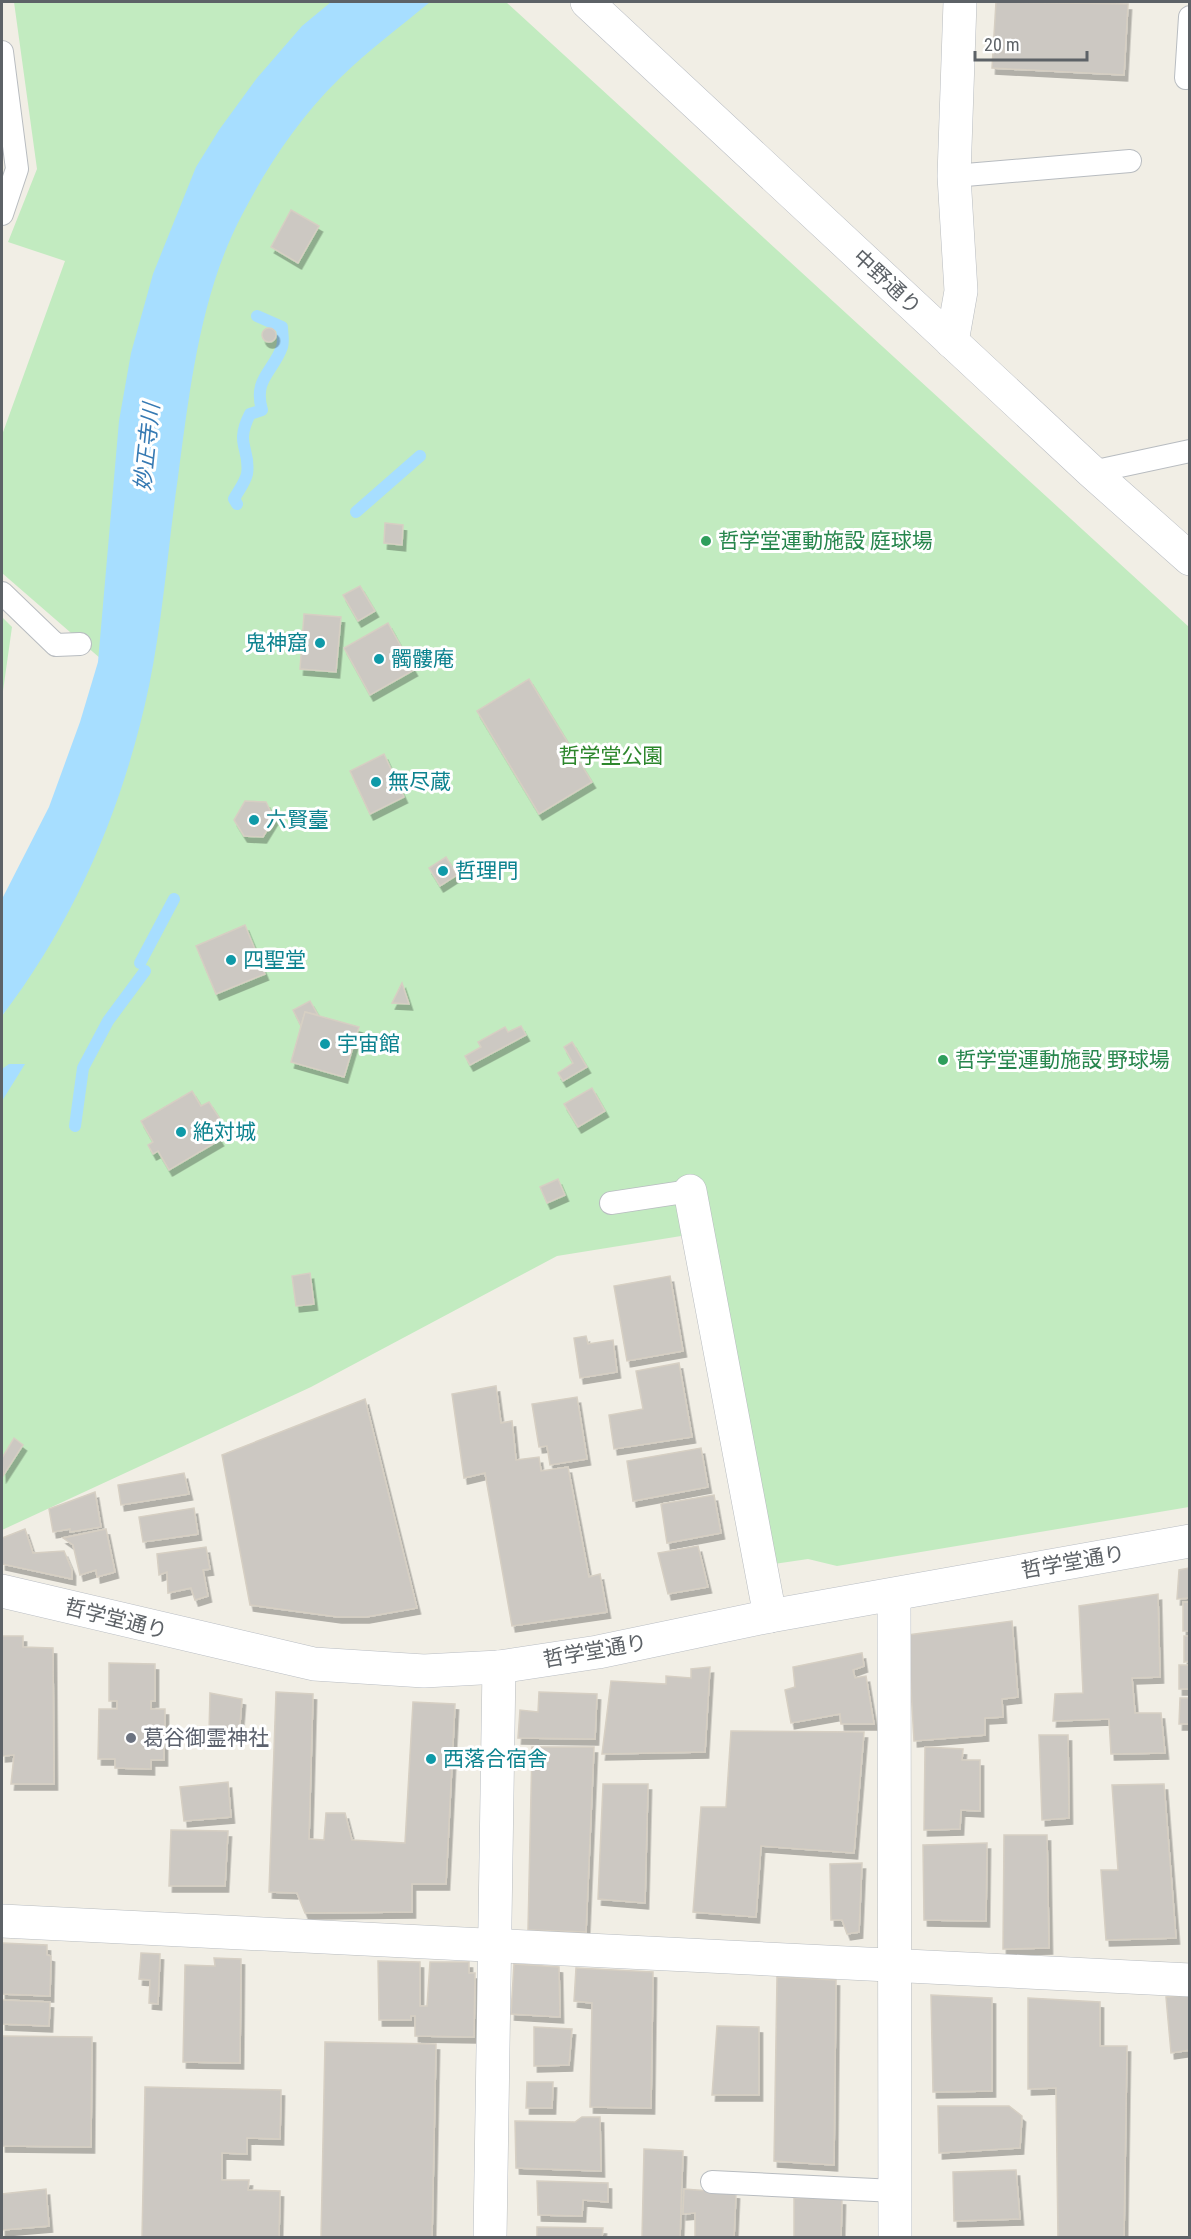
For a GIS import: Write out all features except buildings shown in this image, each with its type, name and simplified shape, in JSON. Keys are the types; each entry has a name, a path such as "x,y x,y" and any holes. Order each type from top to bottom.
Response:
{"street":[{"name":"中野通り","path":"587,2 1092,472 1190,559"},
{"path":"952,342 961,291 954,176 960,2"},
{"path":"690,1191 770,1616"},
{"name":"哲学堂通り","path":"2,1591 314,1664 424,1671 499,1667 598,1652 770,1616 1190,1541"},
{"path":"894,1595 895,2238"},
{"path":"490,2238 499,1667"},
{"path":"2,1922 1190,1980"}],"lane":[{"path":"1186,78 1187,22 1190,17"},
{"path":"2,52 17,169 2,214"},
{"path":"954,176 1130,161"},
{"path":"1092,472 1190,451"},
{"path":"2,593 56,645 80,645"},
{"path":"611,1203 690,1191"},
{"path":"712,2182 895,2192"}],"green space":[{"name":"哲学堂公園","path":"14,2 506,2 1189,627 1189,1507 837,1566 808,1559 774,1564 706,1232 557,1256 311,1387 2,1530 2,1016 54,937 131,685 2,573 2,435 65,261 8,242 37,169"},
{"path":"2,617 12,627 2,698"}],"water":[{"name":"妙正寺川","path":"331,2 430,2 361,59 311,109 263,177 228,244 216,276 199,342 187,410 154,660 139,730 111,817 94,859 53,940 29,979 2,1016 2,899 49,807 80,722 98,662 119,421 131,353 153,274 196,167 219,130 257,78 302,26"},
{"path":"9,1064 25,1064 2,1101 2,1069"}],"waterway":[{"path":"237,504 234,499 243,484 248,466 243,440 245,424 250,414 262,410 260,399 262,383 278,356 283,342 282,327 257,316"},
{"path":"356,512 420,456"},
{"path":"140,963 174,899"},
{"path":"75,1126 83,1068 108,1021 145,971"}],"place":[{"name":"哲学堂運動施設 庭球場","path":"706,541"},
{"name":"鬼神窟","path":"320,643"},
{"name":"髑髏庵","path":"379,659"},
{"name":"無尽蔵","path":"376,782"},
{"name":"六賢臺","path":"254,820"},
{"name":"哲理門","path":"443,871"},
{"name":"四聖堂","path":"231,960"},
{"name":"宇宙館","path":"325,1044"},
{"name":"哲学堂運動施設 野球場","path":"943,1060"},
{"name":"絶対城","path":"181,1132"},
{"name":"葛谷御霊神社","path":"131,1738"},
{"name":"西落合宿舎","path":"431,1759"}]}
